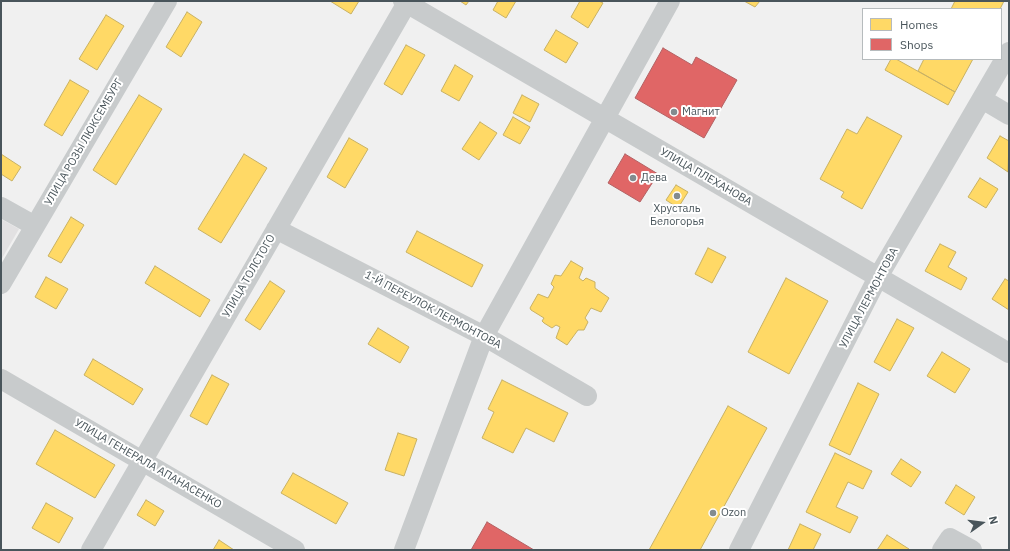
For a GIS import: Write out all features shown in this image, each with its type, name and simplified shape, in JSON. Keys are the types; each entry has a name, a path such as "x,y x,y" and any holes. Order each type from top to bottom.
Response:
{"street":[{"name":"УЛИЦА РОЗЫ ЛЮКСЕМБУРГ","path":"1,284 167,1"},
{"path":"404,550 484,336 606,119 670,1"},
{"name":"УЛИЦА ПЛЕХАНОВА","path":"406,2 1009,353"},
{"name":"УЛИЦА ТОЛСТОГО","path":"90,550 406,2"},
{"name":"УЛИЦА ЛЕРМОНТОВА","path":"739,550 878,277 1009,52"},
{"path":"982,99 1009,115"},
{"path":"1,207 35,226"},
{"name":"1-Й ПЕРЕУЛОК ЛЕРМОНТОВА","path":"276,229 484,336 587,396"},
{"name":"УЛИЦА ГЕНЕРАЛА АПАНАСЕНКО","path":"1,379 295,550"},
{"path":"942,550 950,538 972,550"}],"shaded area":[{"path":"1,219 19,229 1,260"}],"building: Homes":[{"path":"330,1 359,1 351,14"},
{"path":"460,1 469,1 466,5"},
{"path":"498,1 516,1 506,18 493,10"},
{"path":"580,1 599,1 603,3 588,28 571,17"},
{"path":"744,1 760,1 755,7"},
{"path":"955,1 1004,1 1000,8 952,8"},
{"path":"187,12 202,22 181,57 166,47"},
{"path":"106,15 124,26 97,70 79,59"},
{"path":"556,30 578,43 566,63 544,50"},
{"path":"406,45 425,55 402,95 384,84"},
{"path":"890,60 898,60 955,92 948,105 885,70"},
{"path":"924,60 972,60 955,92 918,71"},
{"path":"455,65 473,76 459,101 441,91"},
{"path":"70,80 89,91 62,136 44,125"},
{"path":"139,95 162,109 116,185 93,170"},
{"path":"522,95 539,104 530,122 513,113"},
{"path":"513,117 530,127 520,144 503,135"},
{"path":"867,117 902,136 862,209 841,197 844,192 820,179 847,129 857,134"},
{"path":"480,122 497,133 479,160 462,149"},
{"path":"1000,136 1009,141 1008,172 987,158"},
{"path":"349,138 368,149 345,188 327,177"},
{"path":"1,154 21,167 12,181 1,174"},
{"path":"244,154 267,168 221,243 198,229"},
{"path":"980,178 998,189 986,208 968,197"},
{"name":"Хрусталь Белогорья","path":"676,185 688,192 678,208 666,200"},
{"path":"71,217 84,225 61,263 48,256"},
{"path":"417,231 483,265 472,287 406,252"},
{"path":"940,244 956,252 948,267 967,278 961,290 925,271"},
{"path":"708,248 726,257 712,283 695,274"},
{"path":"571,261 583,268 579,278 583,281 586,278 595,282 595,288 609,298 601,312 591,308 585,318 588,322 584,330 578,330 567,345 556,338 560,327 556,325 552,328 544,323 542,321 544,318 530,308 538,294 548,298 554,287 551,284 555,275 561,276"},
{"path":"155,266 210,300 200,317 145,283"},
{"path":"46,277 68,289 56,309 35,297"},
{"path":"786,278 828,301 789,374 748,352"},
{"path":"1005,279 1009,281 1009,310 992,299"},
{"path":"270,281 285,291 260,330 245,320"},
{"path":"897,319 914,328 890,371 874,362"},
{"path":"378,328 409,347 400,363 368,344"},
{"path":"942,352 970,369 955,393 927,376"},
{"path":"93,359 143,389 133,405 84,375"},
{"path":"212,375 229,384 207,425 190,416"},
{"path":"502,380 568,413 554,442 526,428 513,453 482,438 494,412 488,409"},
{"path":"858,383 879,394 850,455 829,445"},
{"path":"728,406 767,428 700,550 649,550"},
{"path":"55,430 115,465 95,498 36,464"},
{"path":"398,433 417,439 404,476 385,470"},
{"path":"835,453 872,471 863,489 848,482 836,507 858,517 850,533 806,512"},
{"path":"901,459 921,472 911,487 891,474"},
{"path":"293,473 348,503 336,524 281,493"},
{"path":"956,485 975,497 964,515 945,503"},
{"path":"146,500 164,511 155,526 137,515"},
{"path":"46,503 73,518 59,543 32,528"},
{"path":"800,524 821,534 813,550 788,550"},
{"path":"887,535 909,549 909,550 877,550"},
{"path":"219,540 234,550 213,550"}],"building: Shops":[{"path":"663,48 692,65 696,57 737,80 704,138 635,98"},
{"name":"Дева","path":"625,154 658,174 640,202 608,183"},
{"path":"487,522 534,550 471,550"}],"place":[{"name":"Магнит","path":"674,112"},
{"name":"Дева","path":"633,178"},
{"name":"Хрусталь Белогорья","path":"677,196"},
{"name":"Ozon","path":"713,513"}]}
